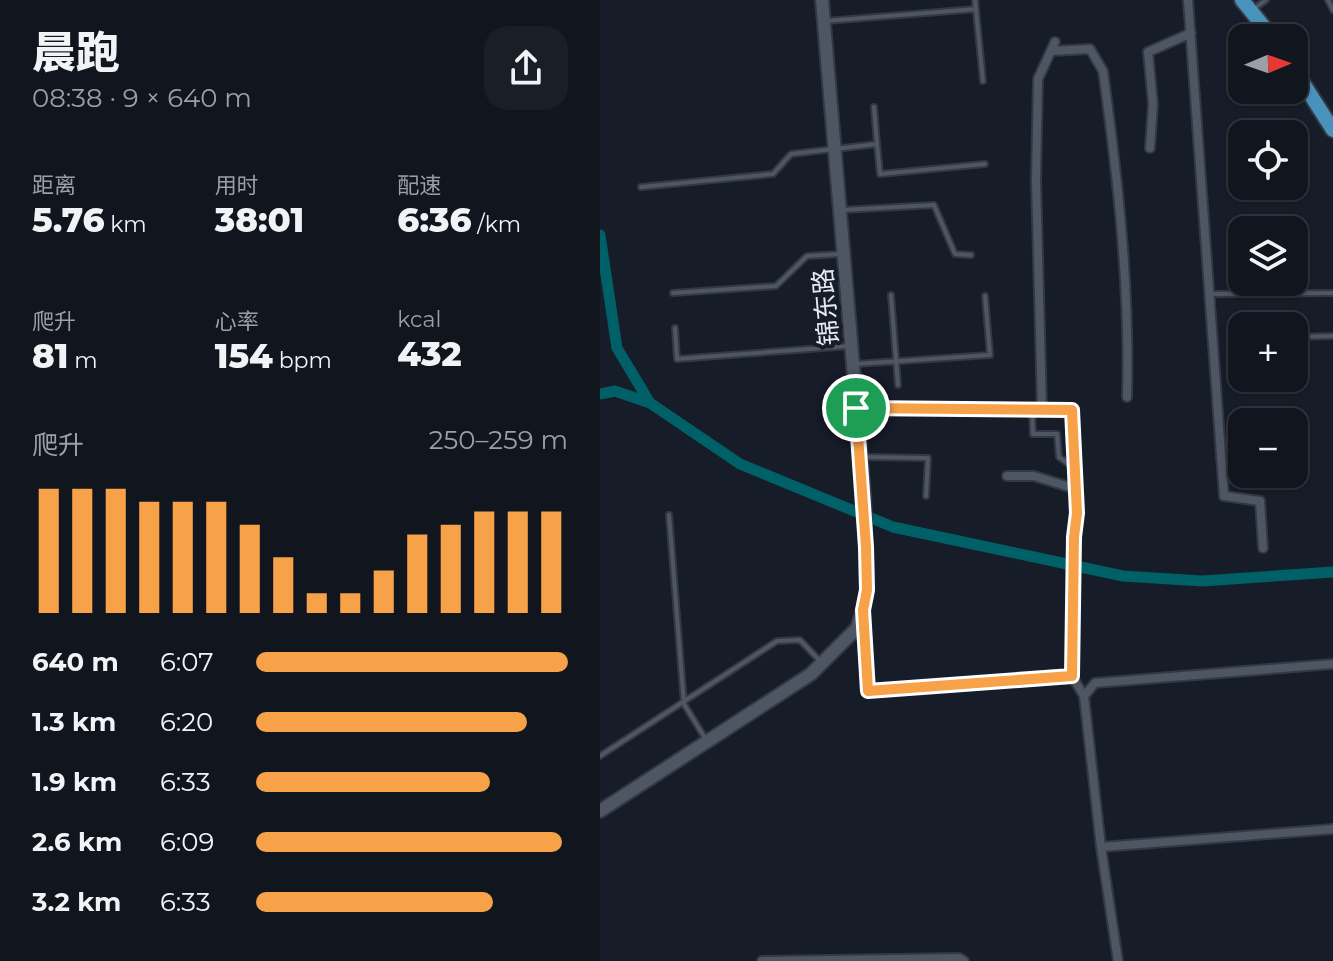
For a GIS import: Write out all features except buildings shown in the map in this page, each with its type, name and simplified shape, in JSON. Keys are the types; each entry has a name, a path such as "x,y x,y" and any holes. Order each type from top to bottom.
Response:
{"main road":[{"name":"锦东路","path":"600,811 811,674 857,628 863,610 867,590 864,495 822,0"},
{"path":"1246,5 1262,24"},
{"path":"1308,91 1333,130"}],"street":[{"path":"1188,0 1224,496 1260,501 1263,548"},
{"path":"1150,148 1153,104 1148,52 1191,33"},
{"path":"1037,410 1038,79 1055,42"},
{"path":"1051,51 1090,49 1103,71 1124,247 1129,325 1127,397"},
{"path":"856,408 1072,410 1077,513 1072,676 1084,696 1118,961"},
{"path":"1007,476 1034,476 1076,489"},
{"path":"863,610 868,691 1072,676"},
{"path":"1084,696 1095,683 1333,664"},
{"path":"1101,847 1333,829"},
{"path":"762,961 959,958 964,961"}],"lane":[{"path":"975,0 983,81"},
{"path":"1246,5 1266,0"},
{"path":"1328,0 1333,10"},
{"path":"824,21 976,9"},
{"path":"874,107 880,174 985,164"},
{"path":"641,187 773,174 791,154 877,144"},
{"path":"840,210 934,205 955,254 971,255"},
{"path":"673,293 776,286 807,256 843,253"},
{"path":"1210,294 1333,293"},
{"path":"891,295 898,385"},
{"path":"853,364 990,355 985,296"},
{"path":"675,328 677,359 851,346"},
{"path":"1308,337 1333,336"},
{"path":"1037,410 1033,434 1057,434 1059,457 1075,468"},
{"path":"860,457 928,458 926,496"},
{"path":"669,515 684,704 707,741"},
{"path":"600,756 777,641 800,640 823,663"}],"waterway":[{"path":"600,235 617,348 650,403 740,464 893,527 1123,576 1202,581 1333,572"},
{"path":"600,394 615,391 650,403"}],"route":[{"path":"856,408 1072,410 1077,513 1072,676 868,691 863,610 867,590 864,495 856,408"}]}
